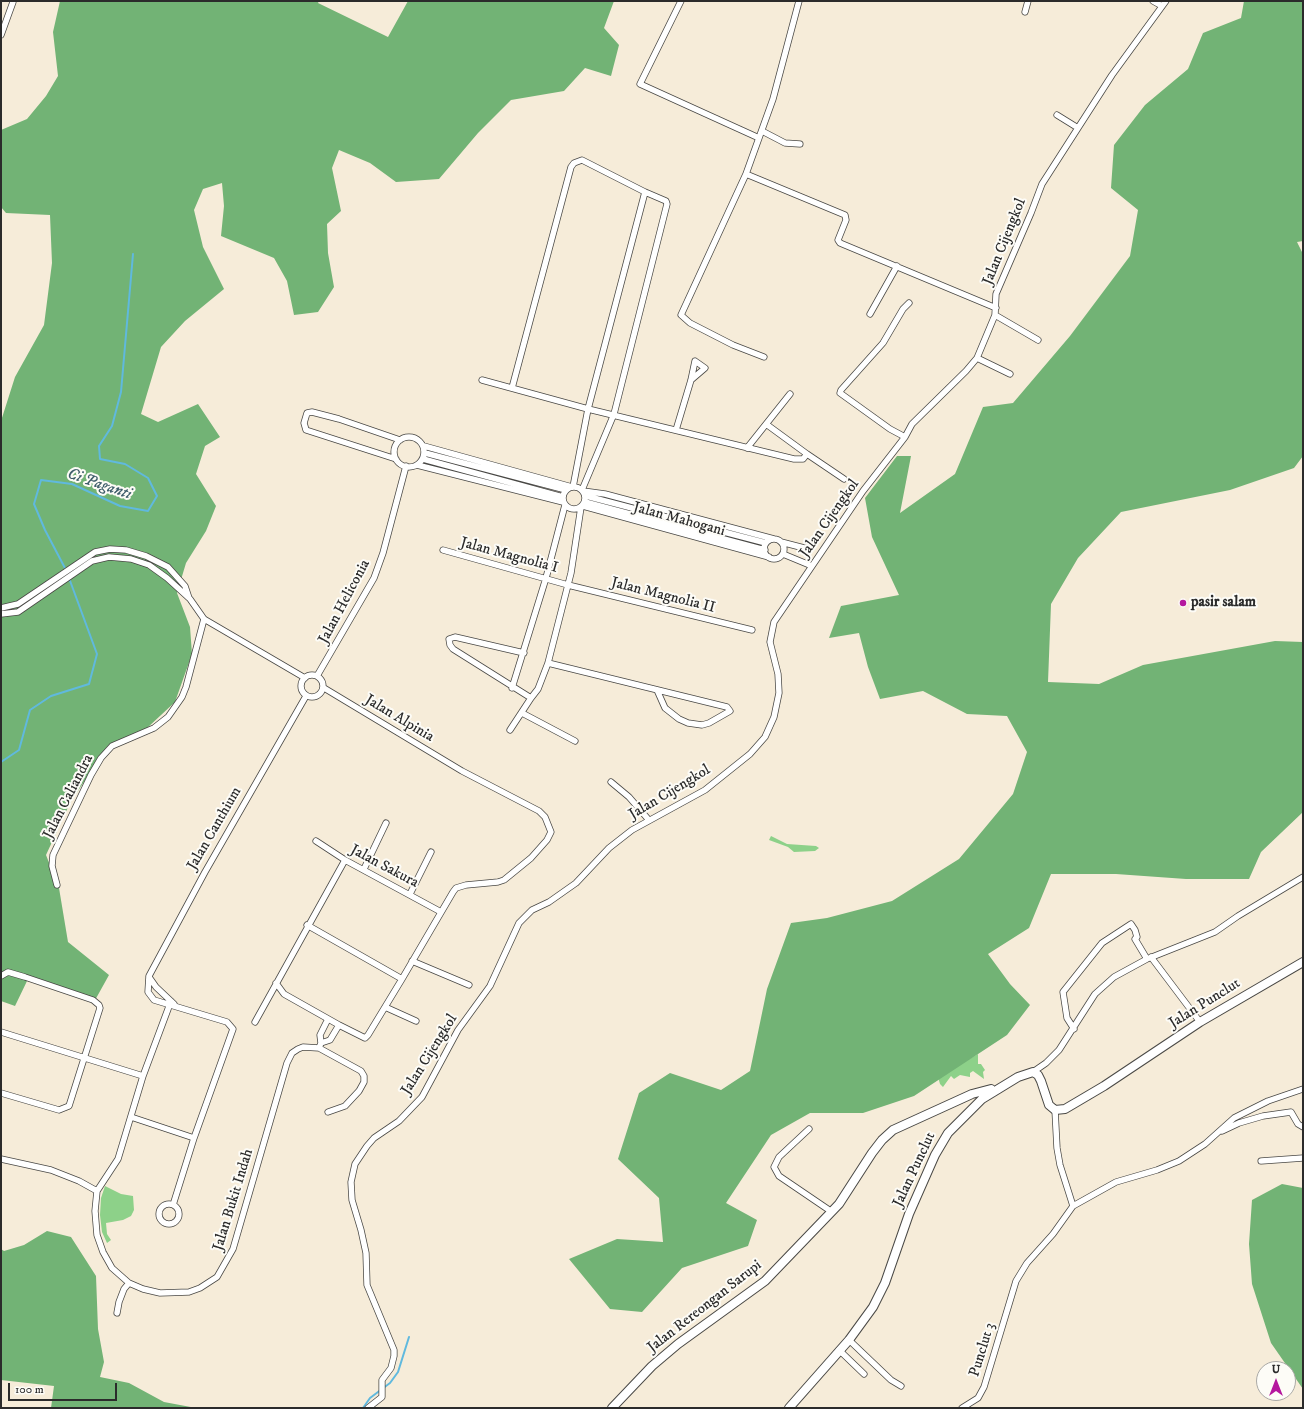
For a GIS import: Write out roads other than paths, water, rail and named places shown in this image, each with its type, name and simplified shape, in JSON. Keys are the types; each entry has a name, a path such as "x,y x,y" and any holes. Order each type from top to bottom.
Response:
{"main road":[{"name":"Jalan Punclut","path":"1055,1110 1065,1108 1104,1086 1200,1022 1303,962"},
{"name":"Jalan Punclut","path":"789,1408 849,1340 873,1307 885,1283 909,1214 935,1155 948,1133 964,1115 982,1099 1018,1077 1032,1072"},
{"path":"1032,1072 1038,1075 1049,1105 1055,1110"},
{"name":"Jalan Rereongan Sarupi","path":"612,1408 652,1366 672,1349 765,1281 839,1204 860,1174 872,1153 882,1140 893,1130 972,1094 998,1088"}],"street":[{"path":"682,1 640,84 759,138"},
{"path":"764,357 733,345 690,324 681,315 746,174 774,99 799,1"},
{"path":"1024,12 1028,1"},
{"path":"1153,1 1162,6"},
{"name":"Jalan Cijengkol","path":"368,1408 382,1397 381,1382 393,1362 394,1350 367,1285 366,1253 352,1200 350,1182 356,1164 367,1146 374,1138 399,1121 422,1097 458,1030 490,986 518,923 532,910 549,902 576,883 609,848 632,830 648,819 705,790 750,754 765,737 774,717 779,693 778,674 770,642 774,622 863,491 905,437 912,424 966,371 977,358 995,315 996,294 1042,184 1112,75 1166,1"},
{"path":"1,35 13,2"},
{"path":"1057,115 1078,128"},
{"path":"762,131 785,143 800,144"},
{"path":"510,730 538,689 548,663 568,585 583,499 614,414 667,204 665,200 645,192 582,160 577,161 571,167 512,388"},
{"path":"746,174 844,214 846,220 838,240 839,242 996,308"},
{"path":"512,688 546,578 564,501 570,488 588,409 645,192"},
{"path":"870,314 897,266"},
{"path":"905,437 890,429 840,393 883,343 903,309 909,303"},
{"path":"995,315 1038,340"},
{"path":"977,358 1010,374"},
{"path":"482,380 588,409 614,414 794,459 803,459 807,454"},
{"path":"676,430 691,380"},
{"path":"747,448 790,394"},
{"path":"400,440 339,419 312,412 307,413 304,423 306,430 396,459 406,466 417,465 564,501"},
{"path":"766,424 844,479"},
{"path":"396,459 394,449 400,440 410,436 415,437 420,441 424,450 422,459 417,465"},
{"path":"424,450 570,488 583,499 765,546"},
{"path":"422,459 564,501 572,510 583,499 605,494 808,549"},
{"name":"Jalan Heliconia","path":"317,676 374,578 383,553 406,466"},
{"name":"Jalan Mahogani","path":"583,499 769,557"},
{"path":"765,546 774,539"},
{"path":"781,542 784,547 783,554"},
{"path":"765,546 769,557 776,558 783,554"},
{"path":"1,608 18,604 88,556 95,552 110,549 126,550 146,556 168,567 178,576 185,586 190,599"},
{"name":"Jalan Magnolia I","path":"443,550 568,585"},
{"path":"783,554 812,566"},
{"path":"1,614 18,612 92,561 110,557 140,561 167,578 190,599 204,619 305,678"},
{"name":"Jalan Magnolia II","path":"568,585 752,630"},
{"name":"Jalan Caliandra","path":"57,885 52,866 53,855 91,775 101,758 112,746 154,728 168,718 182,697 186,687 204,619"},
{"path":"524,653 458,638 449,639 450,645 453,649 512,688 531,698"},
{"path":"548,663 727,707 730,712 709,723 688,723 673,715 665,708 657,690"},
{"path":"313,675 317,676 323,681 324,688 317,697 306,696 301,689 301,685 305,678 313,675"},
{"name":"Jalan Alpinia","path":"324,688 462,771 539,811 545,817 550,832 547,840 531,858 514,873 498,882 466,885 456,888 365,1038 339,1025"},
{"name":"Jalan Canthium","path":"149,976 204,872 306,696"},
{"path":"522,713 575,741"},
{"path":"611,782 629,797 648,819"},
{"path":"364,869 386,823"},
{"name":"Jalan Sakura","path":"316,841 345,860 441,912"},
{"path":"410,894 431,852"},
{"path":"255,1022 307,925 345,860"},
{"path":"1032,1072 1046,1063 1059,1050 1074,1029 1095,994 1114,977 1149,958 1215,932 1238,916 1303,877"},
{"path":"1074,1029 1067,1018 1063,992 1102,943 1131,924 1137,937 1135,939 1200,1022"},
{"path":"307,925 402,979"},
{"path":"412,961 470,985"},
{"path":"1,976 8,972 93,1000 99,1005 100,1008 69,1106 65,1109 59,1110 1,1093"},
{"path":"149,976 156,987 171,1004"},
{"path":"149,976 149,994 154,1000 228,1022 232,1029 194,1138 174,1205"},
{"path":"276,983 284,994 339,1025 330,1040 320,1046"},
{"path":"1,1159 51,1170 79,1181 97,1191 118,1159 143,1076 171,1004"},
{"path":"385,1007 416,1020"},
{"path":"320,1046 320,1035 328,1019"},
{"path":"1,1032 143,1076"},
{"name":"Jalan Bukit Indah","path":"97,1191 95,1211 100,1244 112,1268 129,1283 143,1289 174,1294 189,1292 200,1288 217,1277 226,1263 236,1241 287,1063 292,1053 303,1046 320,1046"},
{"path":"320,1046 361,1071 364,1076 364,1082 345,1106 328,1112"},
{"path":"1055,1110 1059,1160 1073,1206 1116,1182 1157,1170 1179,1161 1205,1144 1234,1118 1257,1105 1302,1090"},
{"path":"1216,1134 1239,1123 1263,1116 1291,1112 1298,1124 1303,1127"},
{"path":"131,1117 194,1138"},
{"path":"809,1129 779,1157 774,1168 778,1176 832,1212"},
{"path":"1262,1161 1303,1158"},
{"name":"Punclut 3","path":"962,1408 978,1398 984,1387 1013,1290 1027,1263 1053,1234 1073,1206"},
{"path":"117,1313 118,1302 124,1288 129,1283"},
{"path":"849,1340 891,1380 901,1386"},
{"path":"839,1350 864,1374"}],"waterway":[{"name":"Ci Paganti","path":"66,570 45,530 34,504 41,480 72,484 120,506 148,511 157,496 148,478 125,464 100,459 99,446 112,426 121,392 133,254"},
{"name":"Ci Paganti","path":"1,762 19,750 30,710 51,696 89,684 97,654 69,578"},
{"name":"Ci Paganti","path":"363,1408 370,1398 390,1383 398,1372 409,1337"}],"place":[{"name":"pasir salam","path":"1183,603"}]}
